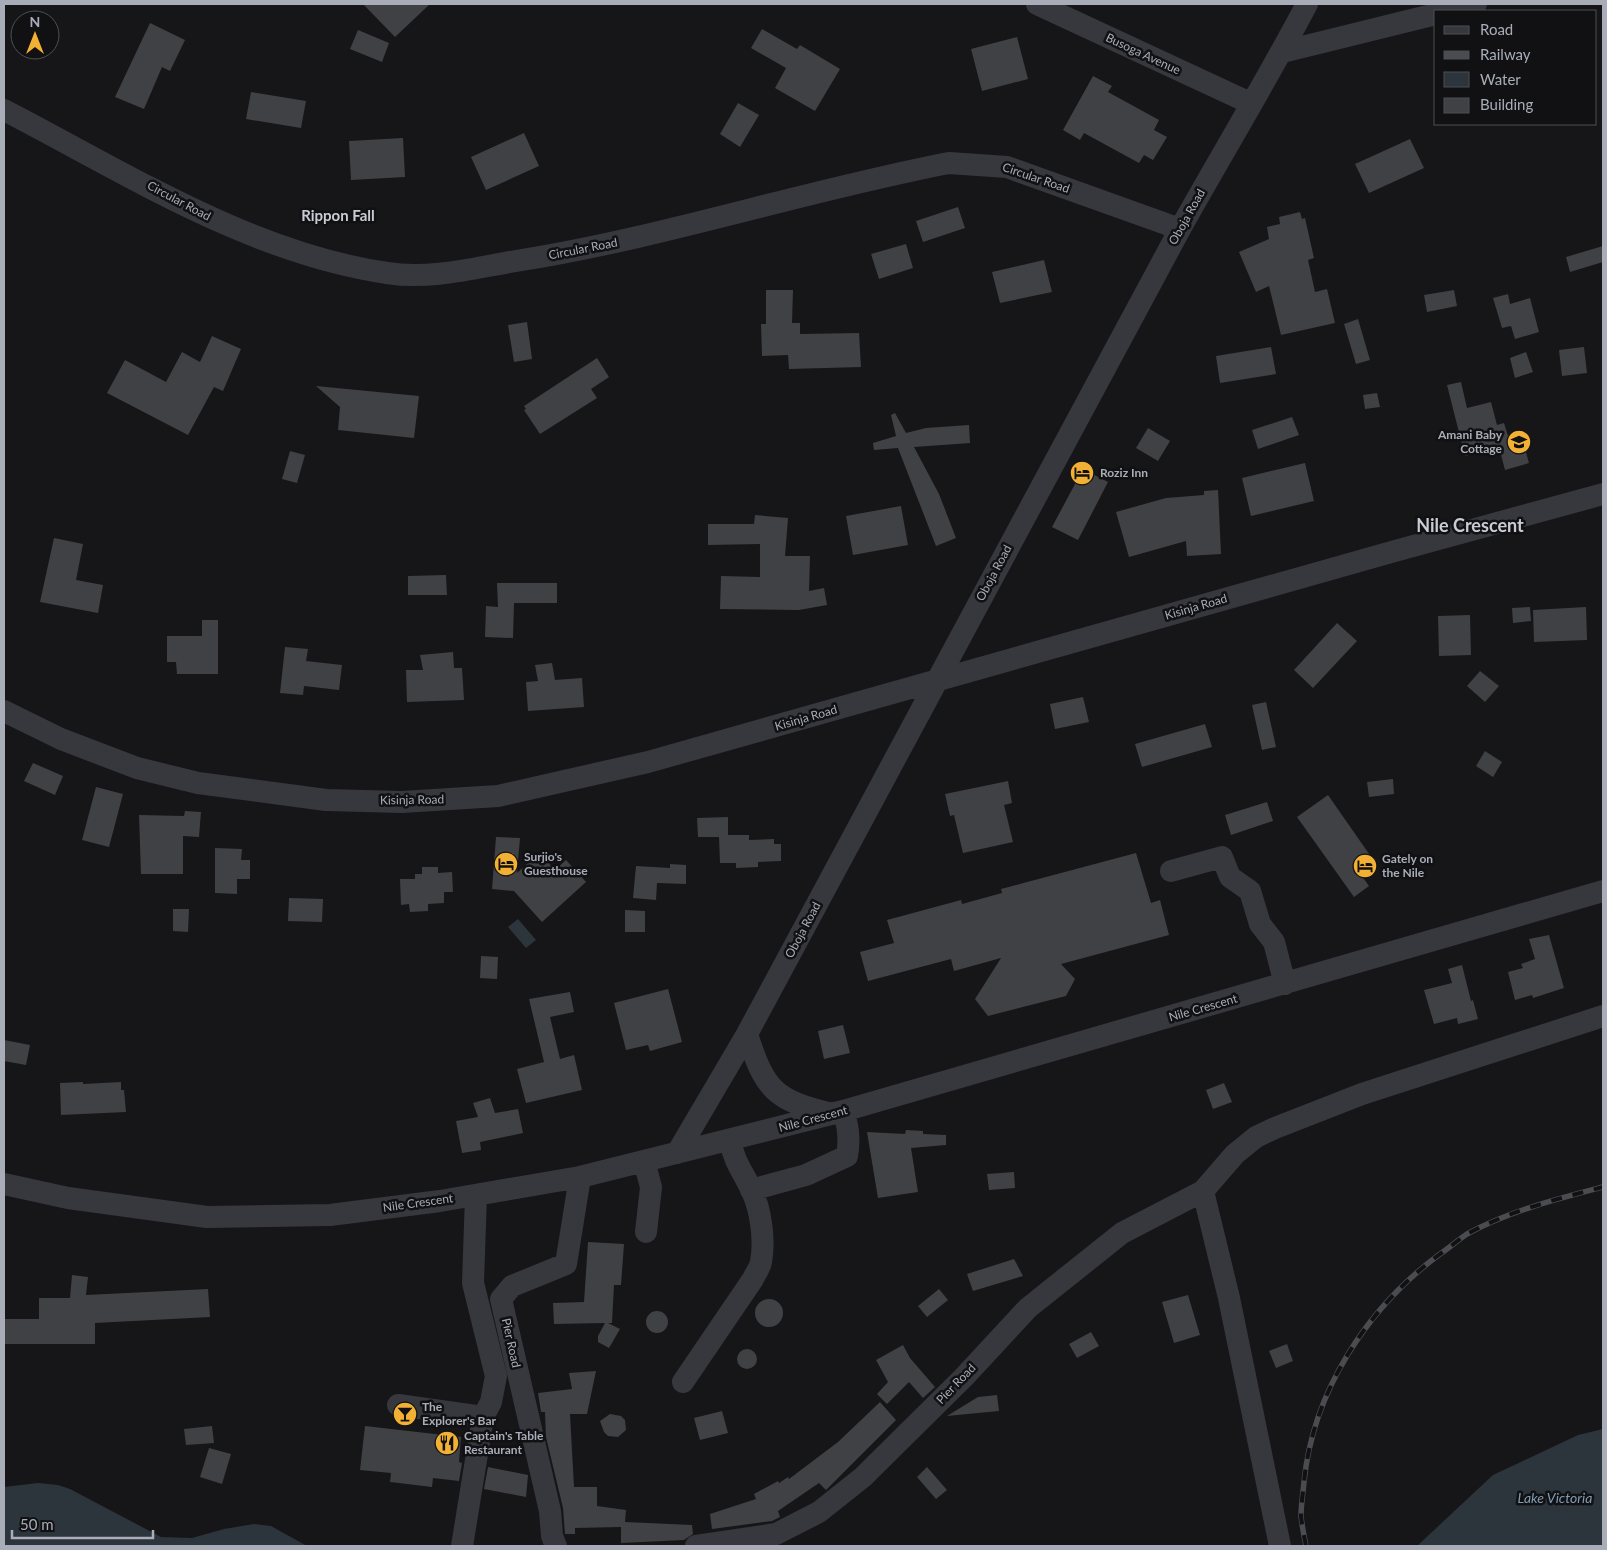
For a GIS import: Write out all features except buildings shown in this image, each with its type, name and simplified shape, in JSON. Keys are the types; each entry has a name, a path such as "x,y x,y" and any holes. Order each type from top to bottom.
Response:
{"street":[{"name":"Busoga Avenue","path":"1036,4 1250,103"},
{"name":"Oboja Road","path":"677,1153 747,1034 1180,230 1250,103 1282,52 1307,4"},
{"path":"1450,10 1476,4"},
{"path":"1282,52 1434,14"},
{"name":"Circular Road","path":"4,110 226,226 289,249 352,267 390,274 430,275 584,250 949,163 1007,167 1180,230"},
{"name":"Kisinja Road","path":"4,711 61,739 137,768 198,783 326,800 402,802 498,796 648,762 1394,550 1603,494"},
{"path":"1171,871 1222,857 1230,877 1250,891 1260,924 1274,942 1285,984"},
{"name":"Nile Crescent","path":"4,1184 68,1198 207,1216 330,1215 476,1195 580,1177 838,1113 1603,891"},
{"path":"1280,1546 1229,1298 1203,1191 1235,1154 1256,1137 1275,1128 1362,1094 1603,1016"},
{"path":"747,1034 758,1067 772,1090 789,1102 838,1113 848,1127 849,1143 847,1156 806,1176 751,1190"},
{"path":"683,1382 753,1279 761,1263 762,1239 758,1208 751,1190 733,1158 730,1140"},
{"path":"644,1161 652,1187 646,1232"},
{"name":"Pier Road","path":"556,1546 552,1536 550,1511 501,1299 512,1286 566,1264 580,1177"},
{"name":"Pier Road","path":"696,1546 776,1534 819,1512 863,1477 964,1377 1028,1308 1122,1233 1203,1191"},
{"path":"462,1546 483,1417 491,1402 496,1376 473,1283 476,1195"},
{"path":"398,1405 483,1417"}],"water":[{"path":"518,919 536,940 526,948 508,927"},
{"name":"Lake Victoria","path":"1603,1429 1603,1546 1417,1546 1493,1475 1578,1435"},
{"path":"38,1483 58,1485 70,1489 161,1537 192,1538 224,1529 254,1524 271,1526 307,1546 4,1546 4,1487"}],"railway":[{"path":"1306,1546 1301,1512 1309,1448 1332,1384 1348,1354 1367,1326 1389,1300 1414,1276 1467,1234 1516,1212 1603,1187"}],"place":[{"name":"Amani Baby Cottage","path":"1519,442"},
{"name":"Roziz Inn","path":"1082,473"},
{"name":"Surjio's Guesthouse","path":"506,864"},
{"name":"Gately on the Nile","path":"1365,866"},
{"name":"The Explorer's Bar","path":"405,1414"},
{"name":"Captain's Table Restaurant","path":"447,1443"}],"district":[{"name":"Rippon Fall","path":"338,216"},
{"name":"Nile Crescent","path":"1470,526"}]}
